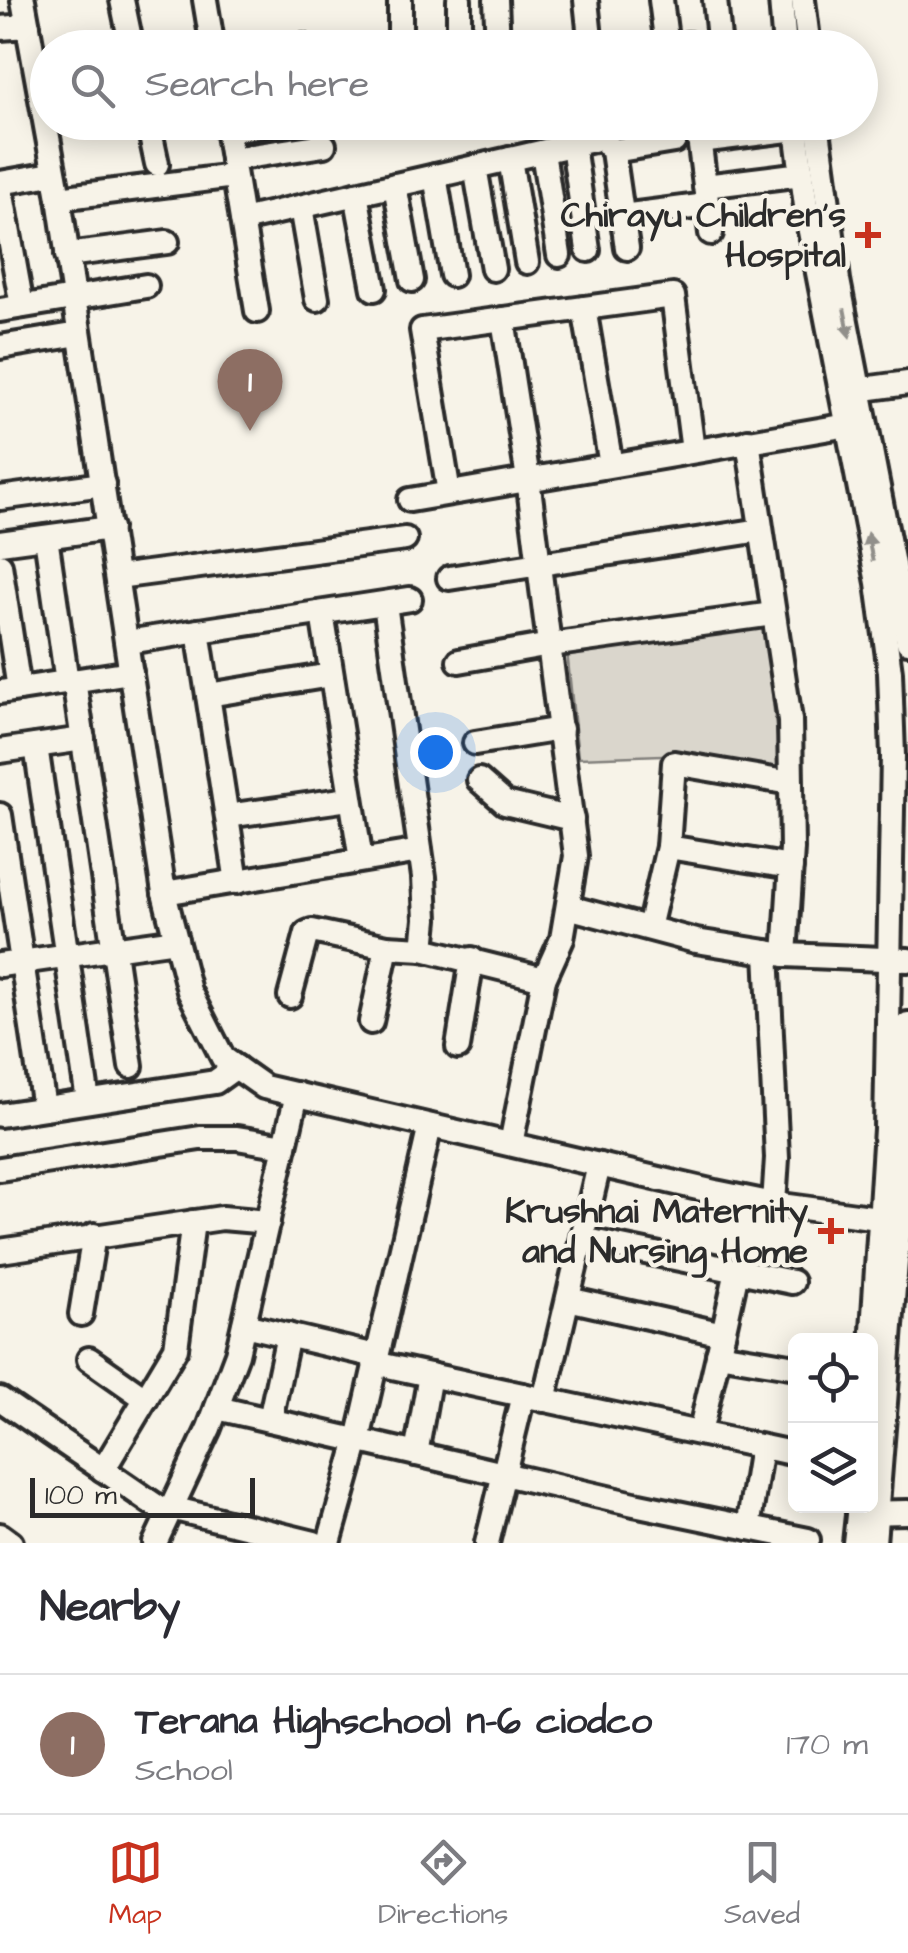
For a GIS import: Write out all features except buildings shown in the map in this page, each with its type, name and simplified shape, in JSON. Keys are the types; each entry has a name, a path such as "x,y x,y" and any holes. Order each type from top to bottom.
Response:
{"street":[{"path":"23,0 30,38"},
{"path":"122,0 128,30"},
{"path":"205,0 210,30"},
{"path":"400,0 400,30"},
{"path":"459,0 460,30"},
{"path":"496,0 497,30"},
{"path":"586,0 590,30"},
{"path":"661,0 665,30"},
{"path":"715,0 718,30"},
{"path":"781,0 784,30"},
{"path":"803,0 806,30"},
{"path":"0,28 28,26"},
{"path":"46,140 59,198 164,893 189,990 223,1058 264,1087 774,1204 896,1222"},
{"path":"152,140 157,164"},
{"path":"228,140 258,311"},
{"path":"242,220 593,140"},
{"path":"606,140 626,248"},
{"path":"657,140 674,141"},
{"path":"699,140 711,234"},
{"path":"803,140 802,174 898,616 908,642"},
{"path":"806,140 838,280 850,391"},
{"path":"59,198 233,168 324,145"},
{"path":"574,145 588,250"},
{"path":"543,152 559,255"},
{"path":"510,159 527,262"},
{"path":"476,167 492,269"},
{"path":"52,174 0,184 11,308 146,286"},
{"path":"622,216 802,174"},
{"path":"435,176 452,276"},
{"path":"396,185 412,280"},
{"path":"356,194 374,289"},
{"path":"301,207 318,299"},
{"path":"66,255 167,242"},
{"path":"448,493 422,330 672,296 693,451"},
{"path":"584,308 612,465"},
{"path":"503,319 528,480 576,856 562,939 544,979 511,1144"},
{"path":"0,348 78,334"},
{"path":"850,391 908,383"},
{"path":"410,500 856,423"},
{"path":"856,423 901,562 890,672 899,960 896,1222 877,1333"},
{"path":"748,442 790,720 791,866 776,954 774,1204"},
{"path":"0,498 103,484"},
{"path":"0,543 110,528"},
{"path":"448,578 761,530"},
{"path":"46,537 83,738 131,1066"},
{"path":"117,576 405,539"},
{"path":"0,565 9,691 131,672"},
{"path":"126,642 410,599"},
{"path":"385,604 420,851 426,919 423,948"},
{"path":"322,612 361,860"},
{"path":"459,661 774,614"},
{"path":"198,631 237,882"},
{"path":"208,694 331,675"},
{"path":"475,743 561,729"},
{"path":"0,751 83,738"},
{"path":"36,746 88,1101"},
{"path":"649,928 668,848 674,763 791,782"},
{"path":"480,780 505,803 572,819"},
{"path":"227,816 349,799"},
{"path":"0,814 10,963 44,1108"},
{"path":"668,848 791,866"},
{"path":"164,893 420,851"},
{"path":"568,906 696,942 776,954 899,960"},
{"path":"290,996 307,933 318,931 387,947 423,948 544,979"},
{"path":"10,963 176,940"},
{"path":"372,1022 387,947"},
{"path":"458,1047 472,959"},
{"path":"878,1435 908,1024"},
{"path":"0,1115 215,1082 236,1067"},
{"path":"155,1543 217,1408 237,1354 297,1094"},
{"path":"329,1543 358,1440 430,1126"},
{"path":"0,1169 200,1138 237,1138 285,1146"},
{"path":"486,1543 503,1474 568,1299 599,1164"},
{"path":"0,1251 222,1218 268,1222"},
{"path":"104,1470 176,1348 193,1222"},
{"path":"81,1314 94,1235"},
{"path":"582,1238 792,1282"},
{"path":"700,1434 737,1271"},
{"path":"568,1299 788,1365"},
{"path":"244,1324 430,1375 788,1452"},
{"path":"270,1420 288,1335"},
{"path":"89,1358 146,1399"},
{"path":"416,1454 430,1375"},
{"path":"0,1399 170,1511 314,1543"},
{"path":"217,1408 808,1540"},
{"path":"748,1528 761,1447"},
{"path":"878,1511 908,1512"},
{"path":"856,1543 864,1513"},
{"path":"865,1513 874,1543"},
{"path":"0,1535 11,1543"}],"shaded area":[{"path":"764,624 781,770 691,754 578,758 567,651"}],"place":[{"name":"Chirayu Children's Hospital","path":"868,235"},
{"name":"Terana Highschool n-6 ciodco","path":"250,431"},
{"name":"Krushnai Maternity and Nursing Home","path":"831,1231"}]}
